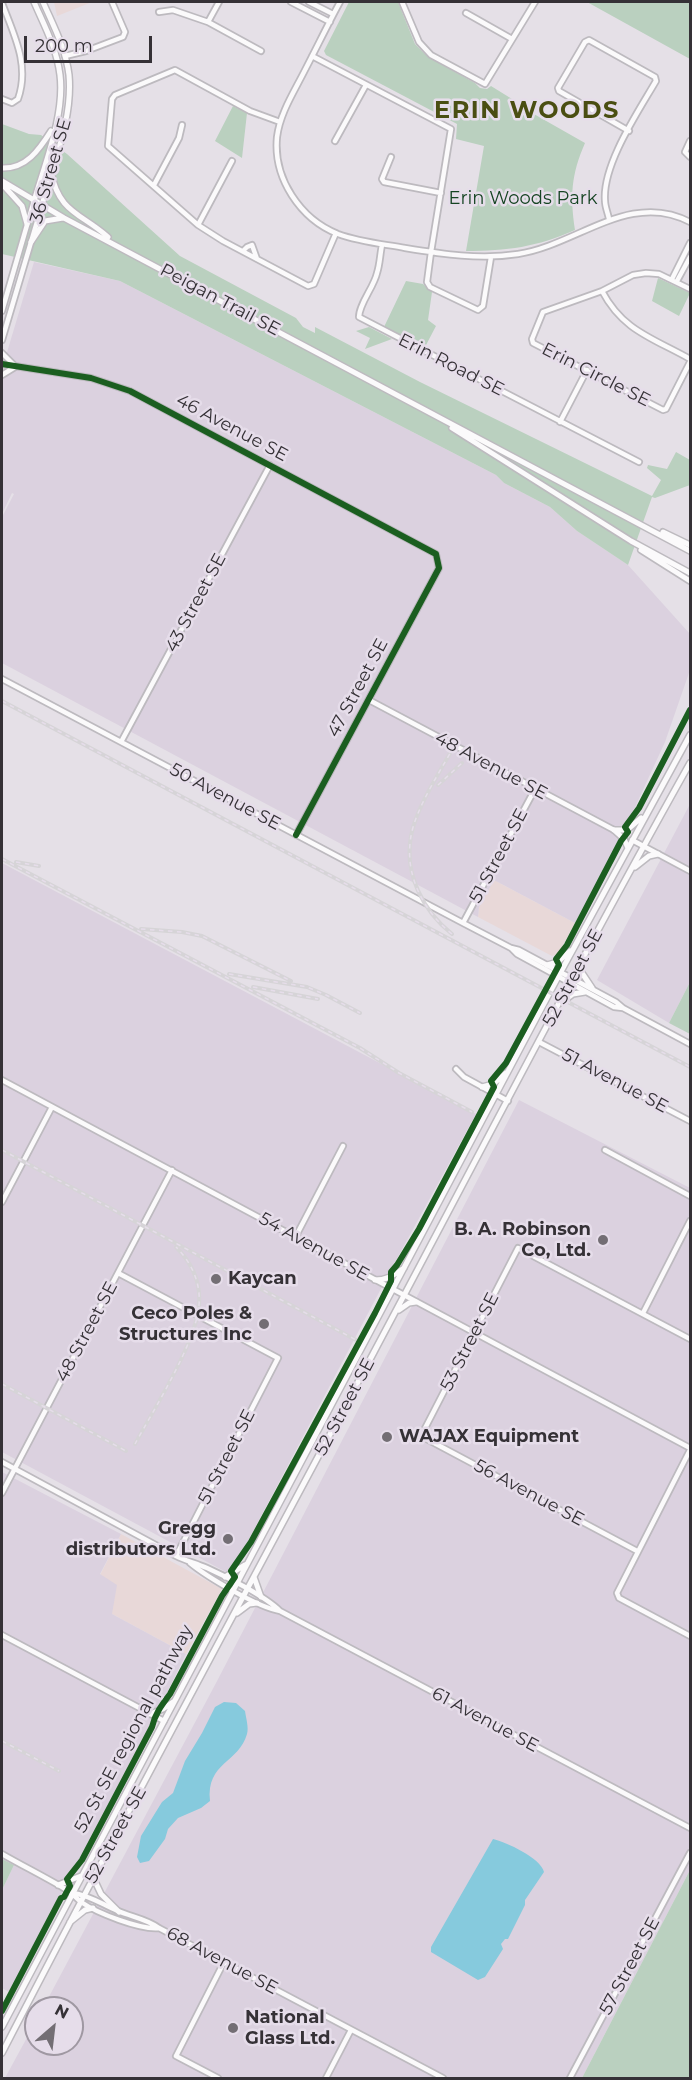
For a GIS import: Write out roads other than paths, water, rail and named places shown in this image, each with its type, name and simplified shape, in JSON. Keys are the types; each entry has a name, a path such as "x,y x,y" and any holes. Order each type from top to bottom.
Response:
{"main road":[{"name":"36 Street SE","path":"34,2 57,58 60,76 56,124 34,201"},
{"name":"36 Street SE","path":"42,205 62,139 68,109 69,74 65,56 43,2"},
{"path":"48,2 48,13"},
{"path":"2,168 19,165 29,160 40,149 56,124"},
{"path":"51,172 56,193 65,205 114,242"},
{"path":"2,183 22,206 27,224"},
{"name":"Peigan Trail SE","path":"2,183 690,550"},
{"path":"31,242 45,221 64,218"},
{"name":"Peigan Trail SE","path":"439,417 548,490 631,541 690,573"},
{"path":"642,524 656,528 690,545"},
{"path":"631,541 644,552 690,581"},
{"name":"52 Street SE","path":"2,2027 559,975 690,735"},
{"name":"52 Street SE","path":"2,2052 83,1895 234,1616 558,1005 690,763"},
{"path":"614,830 627,830 647,813"},
{"path":"614,830 624,839 628,848"},
{"path":"629,872 640,861 658,854"},
{"path":"547,965 558,962 574,948"},
{"path":"580,964 592,988"},
{"path":"558,1005 570,995 585,992"},
{"path":"482,1087 493,1084 509,1070"},
{"path":"375,1280 391,1278 405,1267"},
{"path":"395,1312 405,1305 416,1302"},
{"path":"225,1577 247,1564"},
{"path":"234,1616 249,1604 259,1600 254,1577"},
{"path":"150,1714 174,1701"},
{"path":"58,1885 82,1875"},
{"path":"93,1877 101,1894 119,1912"},
{"path":"69,1923 85,1910 93,1908"}],"street":[{"path":"65,56 123,37 125,32 112,2"},
{"path":"208,22 219,2"},
{"path":"291,2 330,22"},
{"path":"309,2 333,14"},
{"path":"340,2 280,122 277,152 284,183 301,208 314,220 336,233 382,244 431,252 491,257 519,254 558,243 609,219 634,212 668,214 690,222"},
{"path":"402,2 419,42 431,55 485,84 535,2"},
{"path":"2,3 19,46 23,76 18,99 12,103 2,99"},
{"path":"159,12 173,10 208,22 261,51"},
{"path":"466,13 512,39"},
{"path":"609,219 604,203 605,186 615,155 629,131 656,81 655,77 589,40 585,42 558,88 559,91 629,131"},
{"path":"312,56 452,129 431,252 427,282 430,287 478,310 483,306 491,257"},
{"path":"280,122 250,111 175,70 115,95 112,99 108,146 198,225 308,286 314,284 336,233"},
{"path":"335,141 366,86"},
{"path":"154,185 179,138 182,125"},
{"path":"690,141 685,152 690,157"},
{"path":"391,157 382,179 384,182 441,193"},
{"path":"198,225 232,162"},
{"name":"36 Street SE","path":"2,311 34,201"},
{"name":"36 Street SE","path":"2,340 42,205"},
{"path":"674,280 690,243"},
{"name":"Erin Road SE","path":"382,244 377,274 359,312 359,317 560,422"},
{"path":"243,251 252,245 257,259"},
{"path":"674,280 690,257"},
{"name":"Erin Circle SE","path":"690,289 659,274 633,275 602,291 543,312 532,339 533,342 663,410 666,409 690,360"},
{"path":"602,291 610,305 625,322 690,360"},
{"path":"2,353 16,366 2,375"},
{"name":"46 Avenue SE","path":"2,364 91,378 130,391 436,554"},
{"path":"586,370 560,422 639,462"},
{"name":"43 Street SE","path":"121,742 270,465"},
{"name":"47 Street SE","path":"296,835 439,568 436,554"},
{"name":"50 Avenue SE","path":"2,679 463,923 519,950 547,965 559,975"},
{"name":"48 Avenue SE","path":"369,700 614,830"},
{"name":"51 Street SE","path":"463,923 535,789"},
{"path":"632,840 690,871"},
{"name":"50 Avenue SE","path":"511,948 517,954 571,981 592,988 623,1008 690,1044"},
{"name":"50 Avenue SE","path":"571,981 585,992 614,1007 623,1008"},
{"name":"51 Avenue SE","path":"539,1042 690,1121"},
{"path":"456,1069 464,1077 508,1101"},
{"name":"54 Avenue SE","path":"2,1080 690,1449"},
{"path":"2,1202 52,1107"},
{"path":"296,1236 343,1146"},
{"path":"604,1149 690,1196"},
{"name":"48 Street SE","path":"2,1492 172,1170"},
{"path":"690,1221 643,1313 690,1339"},
{"name":"53 Street SE","path":"421,1436 518,1248 643,1313"},
{"name":"51 Street SE","path":"118,1273 278,1358 176,1556"},
{"name":"56 Avenue SE","path":"421,1436 637,1551"},
{"path":"690,1449 617,1593 619,1598 690,1636"},
{"name":"61 Avenue SE","path":"2,1462 176,1556 225,1577 246,1593"},
{"name":"61 Avenue SE","path":"188,1562 200,1572 233,1590 246,1593 259,1600 270,1610 280,1611 690,1828"},
{"path":"2,1635 164,1721"},
{"name":"57 Street SE","path":"570,2079 690,1852"},
{"name":"68 Avenue SE","path":"2,1854 73,1893 151,1922 443,2079"},
{"name":"68 Avenue SE","path":"73,1893 80,1901 93,1908 130,1923 151,1929 159,1928"},
{"path":"218,2079 176,2056 224,1962"},
{"path":"326,2079 351,2030"}],"water":[{"path":"224,1702 236,1703 245,1711 248,1732 243,1744 213,1778 210,1801 201,1808 178,1818 168,1829 165,1839 149,1861 140,1863 137,1857 141,1836 162,1802 173,1793 185,1761 215,1707"},
{"path":"493,1839 530,1856 537,1861 544,1872 525,1900 525,1905 508,1939 501,1944 503,1949 485,1977 478,1980 431,1952 431,1947"}],"railway":[{"path":"2,701 690,1067"},
{"path":"452,934 424,903 413,878 410,850 411,836 418,813 457,741"},
{"path":"438,785 462,763"},
{"path":"2,859 360,1048 399,1073 472,1112"},
{"path":"16,862 39,866"},
{"path":"141,929 202,936 291,981"},
{"path":"229,974 307,987 360,1013"},
{"path":"253,987 318,999"},
{"path":"2,1150 356,1340"},
{"path":"135,1444 173,1376 196,1320 199,1305 197,1280 186,1259 176,1247"},
{"path":"2,1384 126,1451"},
{"path":"2,1741 59,1771"}],"place":[{"name":"B. A. Robinson Co, Ltd.","path":"603,1240"},
{"name":"Kaycan","path":"216,1279"},
{"name":"Ceco Poles & Structures Inc","path":"264,1324"},
{"name":"WAJAX Equipment","path":"387,1437"},
{"name":"Gregg distributors Ltd.","path":"228,1539"},
{"name":"National Glass Ltd.","path":"233,2028"}],"district":[{"name":"ERIN WOODS","path":"527,111"}],"park label":[{"name":"Erin Woods Park","path":"523,199"}]}
